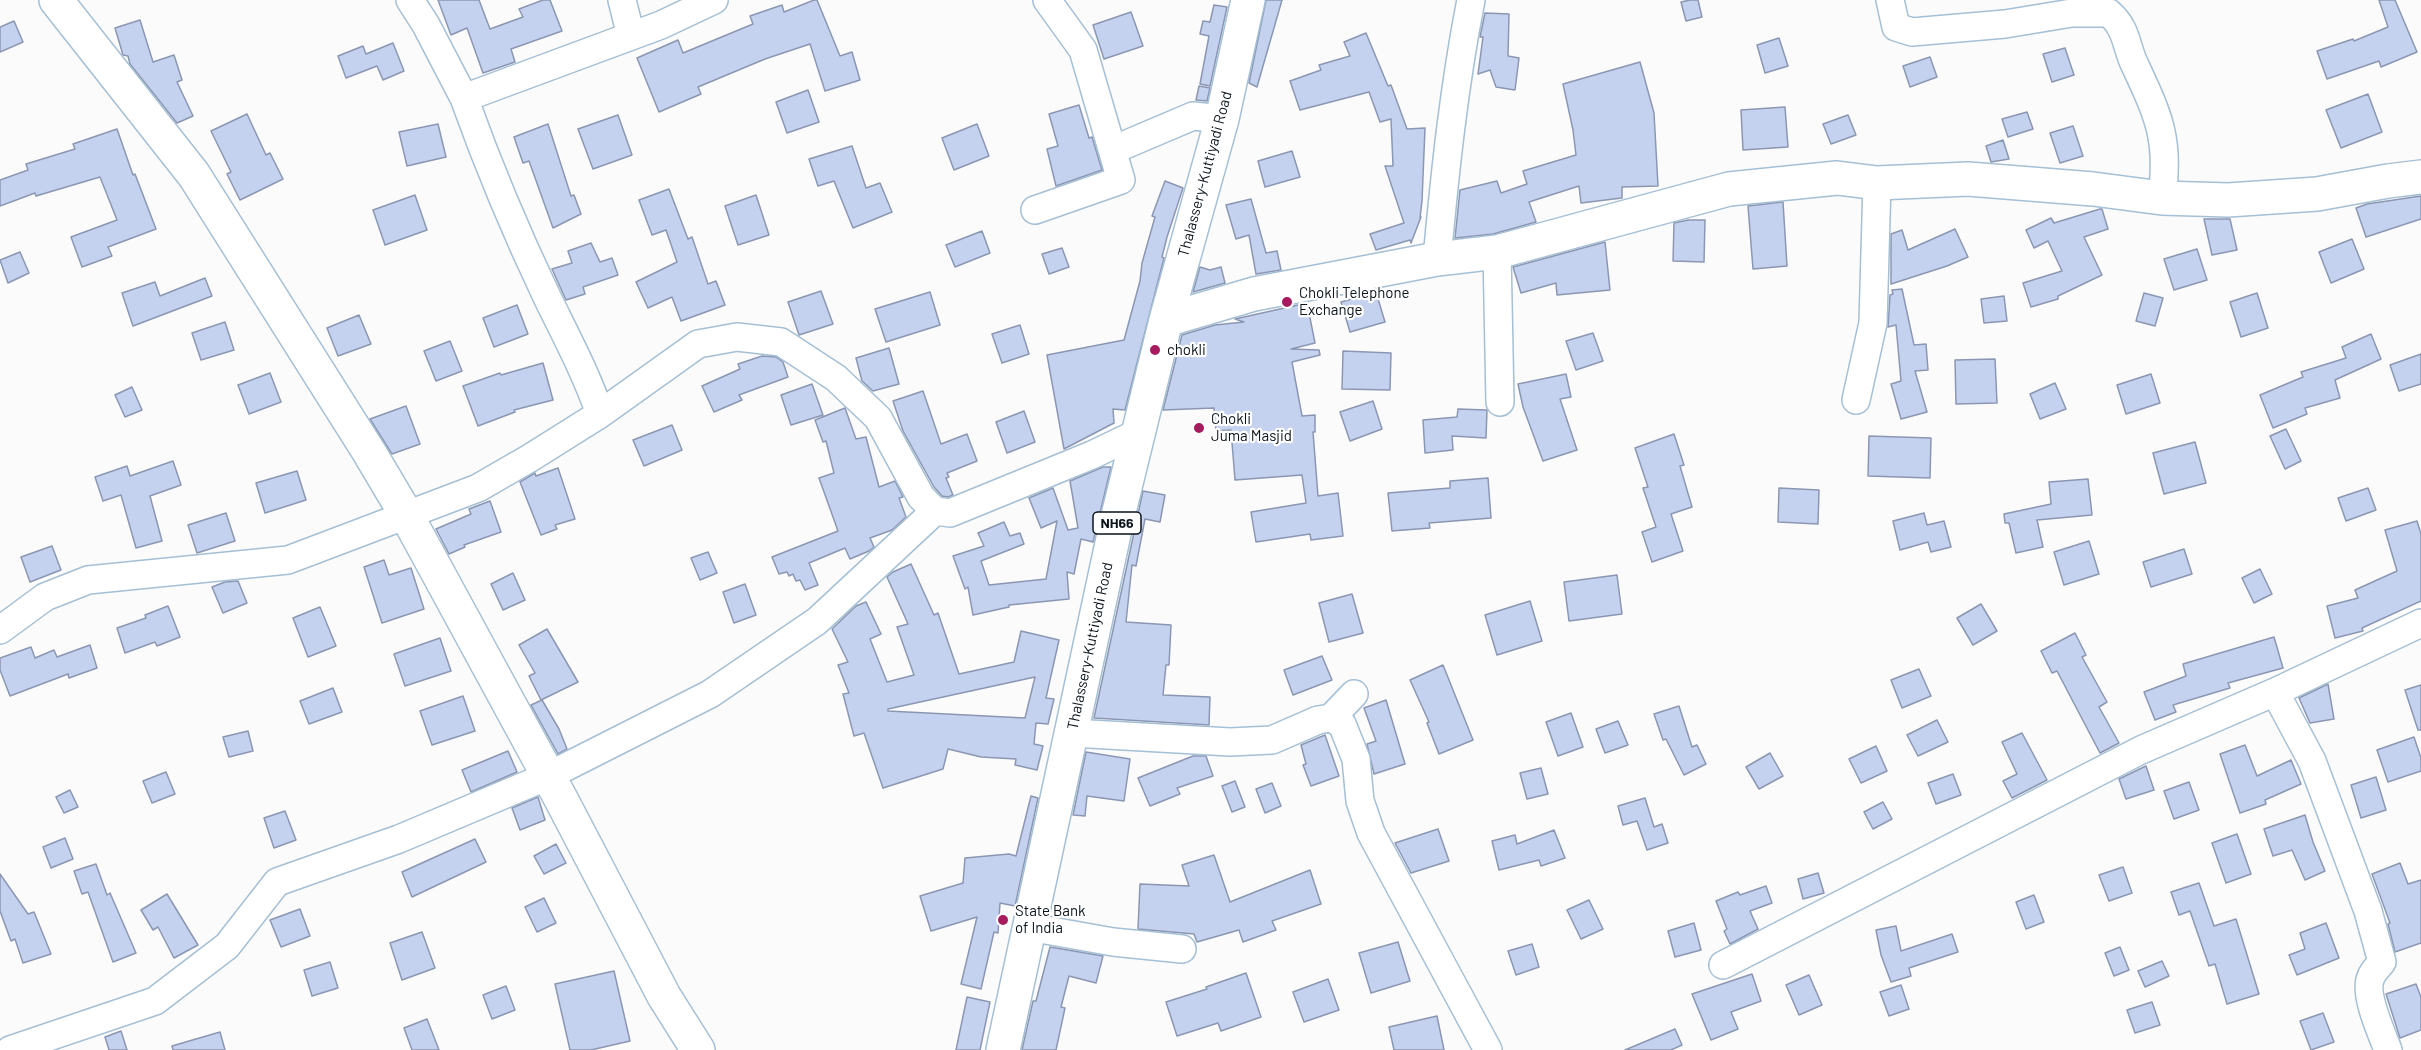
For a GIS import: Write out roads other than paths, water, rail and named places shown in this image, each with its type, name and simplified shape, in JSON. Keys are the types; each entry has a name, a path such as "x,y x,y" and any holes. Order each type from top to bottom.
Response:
{"main road":[{"path":"56,0 194,174 369,452 548,776 664,996 698,1050"},
{"name":"Thalassery-Kuttiyadi Road","path":"1003,1050 1115,531 1166,320 1222,119 1248,0"},
{"path":"1166,320 1254,294 1437,259 1497,252 1587,230 1671,203 1729,189 1837,178 1877,183 1968,179 2094,189 2162,198 2228,200 2317,194 2421,177"}],"street":[{"path":"410,0 426,25 464,98 507,208 547,297 588,378 600,414"},
{"path":"622,0 631,36"},
{"path":"464,98 661,25 714,0"},
{"path":"1035,210 1121,180 1083,50 1047,0"},
{"path":"1437,259 1446,151 1471,0"},
{"path":"1890,0 1896,27 1912,32 2005,24 2072,13 2109,13 2121,24 2132,58 2152,100 2164,139 2166,168 2162,198"},
{"path":"1113,150 1193,116 1222,119"},
{"path":"1856,400 1873,323 1877,183"},
{"path":"1497,252 1500,402"},
{"path":"0,630 45,597 88,580 288,560 478,488 600,414 698,344 737,338 780,342 837,378 878,418 921,496 935,511 950,513 1092,455 1140,432"},
{"path":"10,1050 155,1000 227,945 277,882 399,839 548,776 710,694 817,621 935,511"},
{"path":"1724,965 2141,750 2276,692 2421,622"},
{"path":"2276,692 2312,761 2368,911 2382,962 2370,978 2369,992 2376,1021 2388,1050"},
{"path":"1331,718 1354,694"},
{"path":"1072,733 1230,742 1272,740 1318,720 1331,718 1342,724 1356,759 1360,801 1371,833 1488,1050"},
{"path":"1029,927 1113,942 1182,949"}],"place":[{"name":"Chokli Telephone Exchange","path":"1287,302"},
{"name":"chokli","path":"1155,350"},
{"name":"Chokli Juma Masjid","path":"1199,428"},
{"name":"State Bank of India","path":"1003,920"}]}
